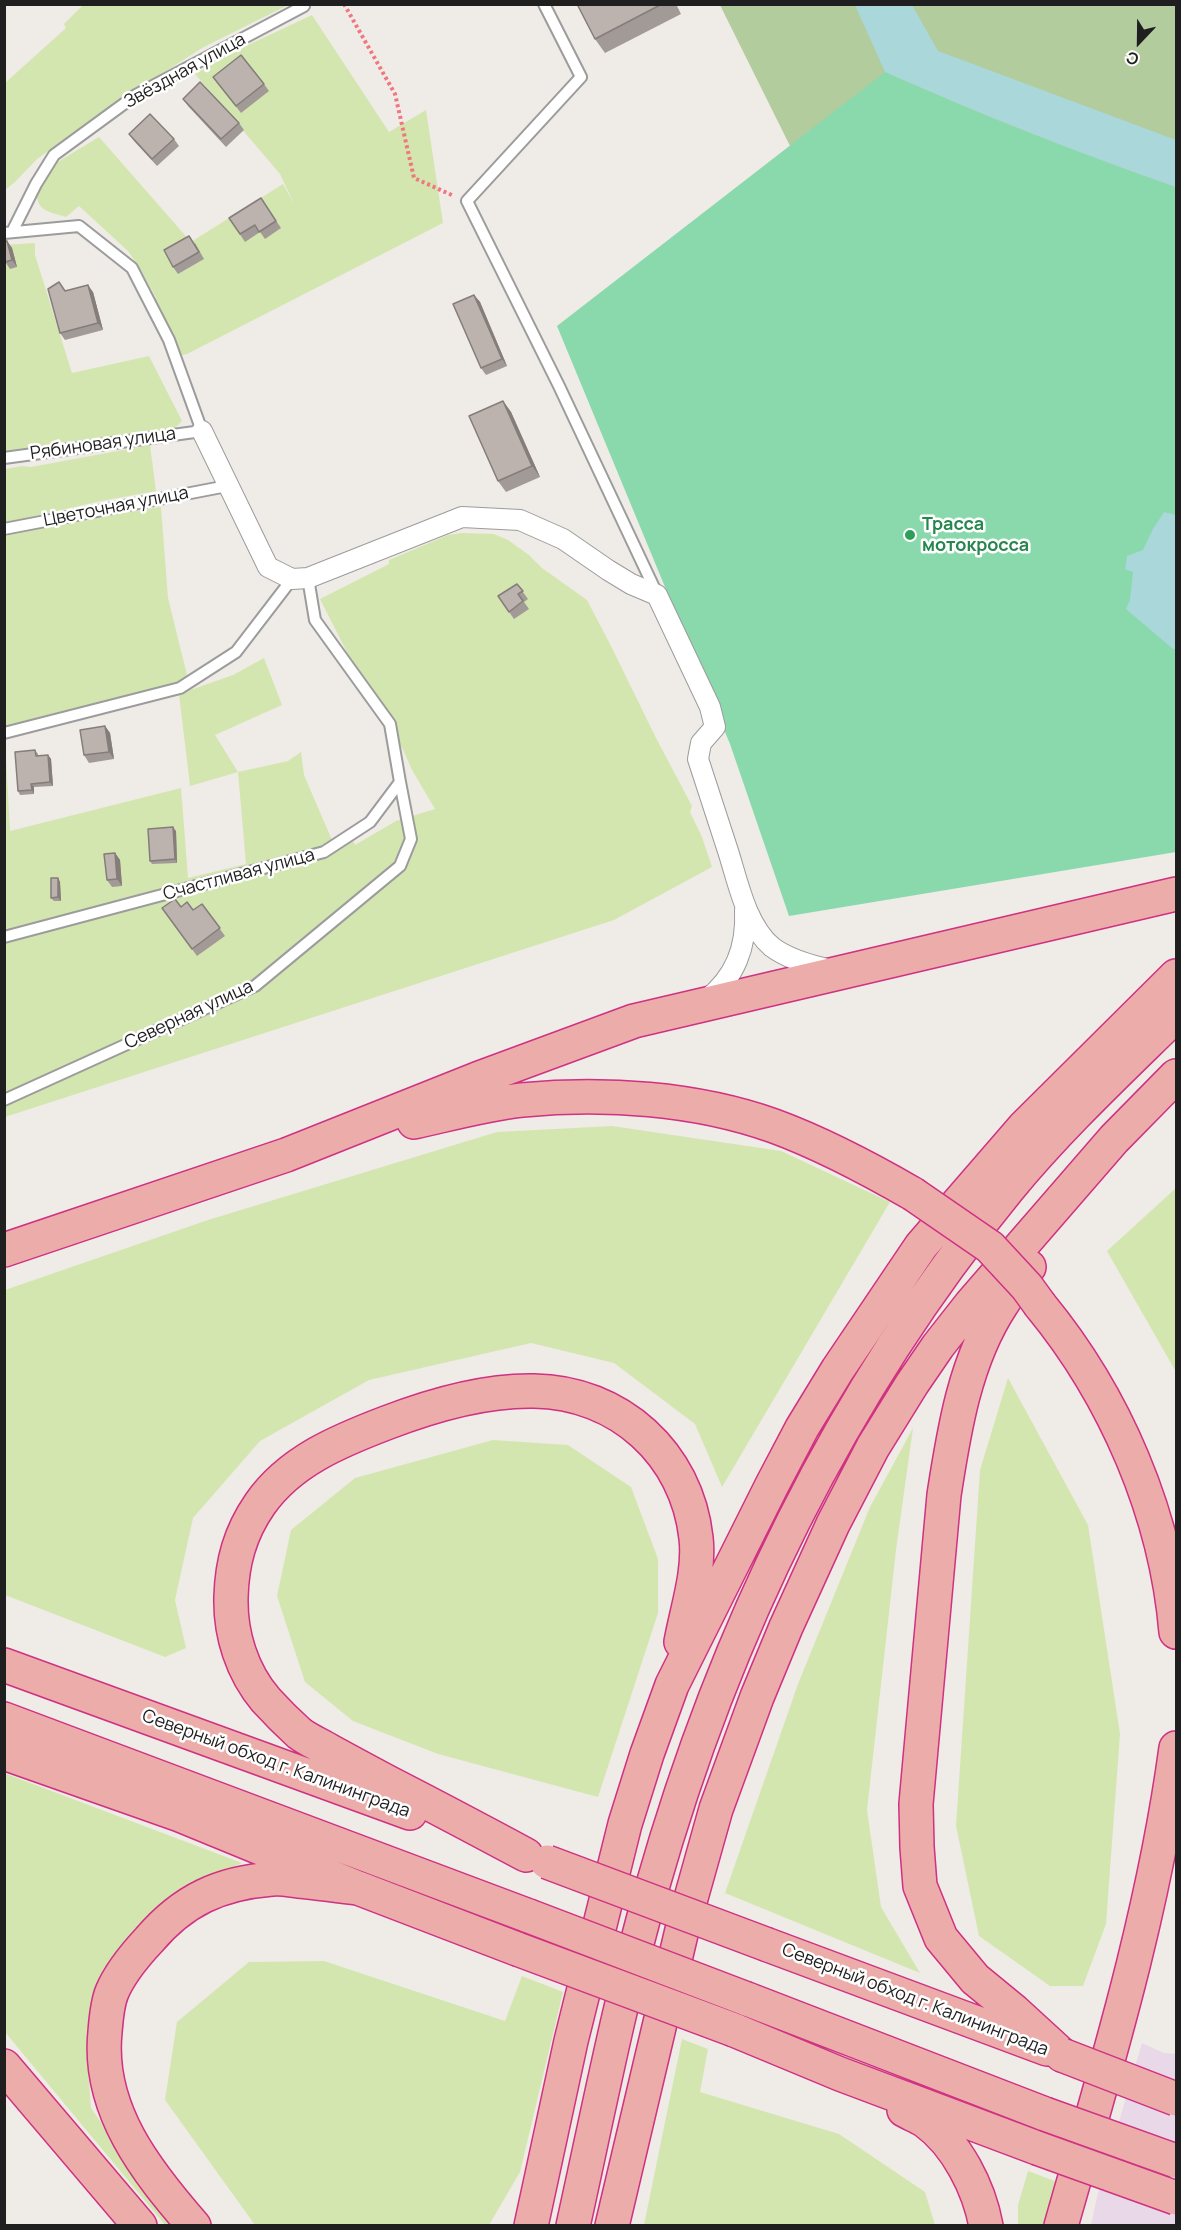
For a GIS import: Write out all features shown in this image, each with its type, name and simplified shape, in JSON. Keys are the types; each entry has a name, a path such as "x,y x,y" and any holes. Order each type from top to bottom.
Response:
{"highway":[{"path":"4,1250 160,1199 310,1145 477,1079 634,1021 1176,894"},
{"path":"672,1685 802,1428 844,1359 921,1246 1024,1127 1176,976"},
{"path":"573,2226 637,1940 659,1863 705,1722 732,1654 781,1544 859,1400 920,1306 967,1241 1011,1186 1074,1116 1176,1015"},
{"path":"612,2226 680,1941 716,1809 757,1697 829,1534 873,1447 938,1346 971,1304 1114,1139 1176,1076"},
{"path":"310,1145 520,1100 619,1097 662,1101 725,1113 772,1126 858,1163 913,1194 990,1247 1027,1287 1054,1321 1096,1387 1136,1467 1160,1541 1173,1599 1176,1632"},
{"path":"1062,2055 975,1979 941,1938 920,1886 916,1804 944,1495 960,1406 971,1371 1001,1305 1080,1198 1114,1139"},
{"path":"531,2226 571,2041 625,1824 672,1685 693,1579 696,1540 691,1513 680,1480 663,1453 643,1431 618,1414 589,1401 562,1393 535,1390 506,1391 411,1413 331,1445 306,1460 282,1480 261,1503 245,1529 236,1553 231,1581 230,1611 235,1639 244,1665 265,1698 301,1734 537,1858"},
{"name":"Северный обход г. Калининграда","path":"4,1665 537,1858 1176,2099"},
{"path":"4,1719 530,1916 1046,2114 1176,2161"},
{"path":"1061,2226 1130,1983 1168,1811 1176,1748"},
{"path":"4,1753 180,1815 358,1888 734,2030 840,2074 1176,2198"},
{"path":"194,2226 156,2181 138,2154 123,2129 112,2102 104,2055 106,2021 111,1993 135,1957 158,1929 185,1907 212,1891 240,1883 274,1878 358,1888"},
{"path":"4,2066 140,2226"},
{"path":"840,2074 926,2122 955,2152 973,2183 983,2207 986,2226"},
{"path":"523,2226 541,2179"}],"street":[{"path":"202,431 268,567 300,579 462,517 520,520 563,539 623,579 657,594 710,707 715,727 701,743 698,759 745,902 756,927 772,946 812,964 844,972"},
{"path":"698,1006 720,988 735,966 746,929 745,902"}],"lane":[{"path":"544,4 581,77 467,201 559,386 657,594"},
{"name":"Звёздная улица","path":"8,232 54,155 136,95 304,6"},
{"path":"8,232 79,226 132,268 169,340 202,431"},
{"name":"Рябиновая улица","path":"4,458 202,431"},
{"name":"Цветочная улица","path":"4,529 227,486"},
{"path":"4,733 180,688 236,652 300,579 315,620 390,724 400,782"},
{"name":"Счастливая улица","path":"4,937 324,852 370,822 400,782"},
{"name":"Северная улица","path":"4,1100 255,986 399,866 411,839 400,782"}],"path":[{"path":"344,4 395,94 414,178 467,201"}],"shaded area":[{"path":"1142,2043 1164,2053 1176,2054 1176,2225 1091,2226 1097,2197"}],"green space":[{"path":"288,4 202,48 149,82 145,82 37,159 5,190 5,83 66,28 64,24 83,5"},
{"path":"720,5 1176,5 1176,264 797,160"},
{"path":"312,15 389,132 426,110 443,223 187,354 173,357 147,303 156,298 128,251 79,206 66,217 47,211 37,200 35,185 51,166 99,137 191,242 283,184 294,204 280,174 195,74 246,46"},
{"name":"Трасса мотокросса","path":"885,72 1029,132 1176,187 1176,852 789,916 730,744 557,326"},
{"path":"35,243 35,255 72,373 149,356 182,421 174,429 5,455 4,245"},
{"path":"150,445 156,491 5,523 5,469 31,467"},
{"path":"161,507 168,598 188,679 5,727 4,536 102,516"},
{"path":"494,534 508,540 587,600 692,806 690,812 702,837 712,867 614,920 5,1117 5,739 10,831 181,788 188,878 246,864 238,772 288,761 301,752 304,775 332,840 348,830 355,845 396,821 435,809 412,770 396,734 357,672 320,599 389,564 389,560 448,535"},
{"path":"264,658 282,705 215,735 238,772 190,786 179,694 233,675"},
{"path":"612,1126 781,1151 890,1202 722,1487 695,1424 614,1363 531,1343 369,1380 260,1441 193,1518 175,1600 186,1648 165,1657 5,1595 5,1290 208,1220 497,1132"},
{"path":"1176,1188 1176,1372 1107,1251"},
{"path":"1008,1378 1088,1525 1120,1734 1106,1924 1083,1986 1050,1986 979,1936 956,1826 980,1470"},
{"path":"913,1428 896,1550 867,1810 881,1907 920,1973 725,1893 798,1684 870,1507"},
{"path":"493,1440 568,1445 631,1487 658,1559 658,1613 598,1797 438,1754 353,1721 305,1682 277,1596 291,1530 355,1478"},
{"path":"4,1773 242,1863 177,1892 126,1941 92,2020 87,2055 91,2108 173,2225 165,2225 5,2032"},
{"path":"324,1961 505,2021 522,1976 563,1992 520,2172 489,2225 255,2225 165,2100 177,2022 249,1962"},
{"path":"682,2039 708,2049 700,2092 839,2134 925,2192 935,2225 644,2225"},
{"path":"1028,2171 1060,2183 1047,2225 1018,2225 1018,2205"}],"water":[{"path":"855,5 912,5 938,51 1176,140 1176,187 1029,132 885,72"},
{"path":"1164,512 1176,515 1176,649 1173,649 1126,609 1130,600 1133,572 1125,569 1127,556 1143,550"}],"building":[{"path":"577,4 662,4 595,39"},
{"path":"241,55 264,84 236,106 213,77"},
{"path":"200,82 239,123 221,139 183,99"},
{"path":"150,114 174,139 152,159 129,134"},
{"path":"261,198 276,221 259,232 255,225 240,234 229,218"},
{"path":"189,236 199,252 173,267 164,250"},
{"path":"4,241 7,241 12,260 5,262"},
{"path":"59,282 65,291 88,285 98,323 60,333 48,289"},
{"path":"474,295 502,359 481,368 453,304"},
{"path":"503,401 532,466 498,481 469,416"},
{"path":"517,584 523,591 518,594 523,601 509,612 498,596"},
{"path":"105,726 109,752 84,755 80,730"},
{"path":"35,750 36,756 48,755 50,782 31,784 32,790 18,791 15,752"},
{"path":"173,827 175,859 150,861 148,829"},
{"path":"115,853 117,879 107,880 104,854"},
{"path":"51,878 58,878 58,897 51,898"},
{"path":"175,899 181,907 187,902 193,910 202,904 220,928 192,949 162,908"}],"place":[{"name":"Трасса мотокросса","path":"910,535"}]}
